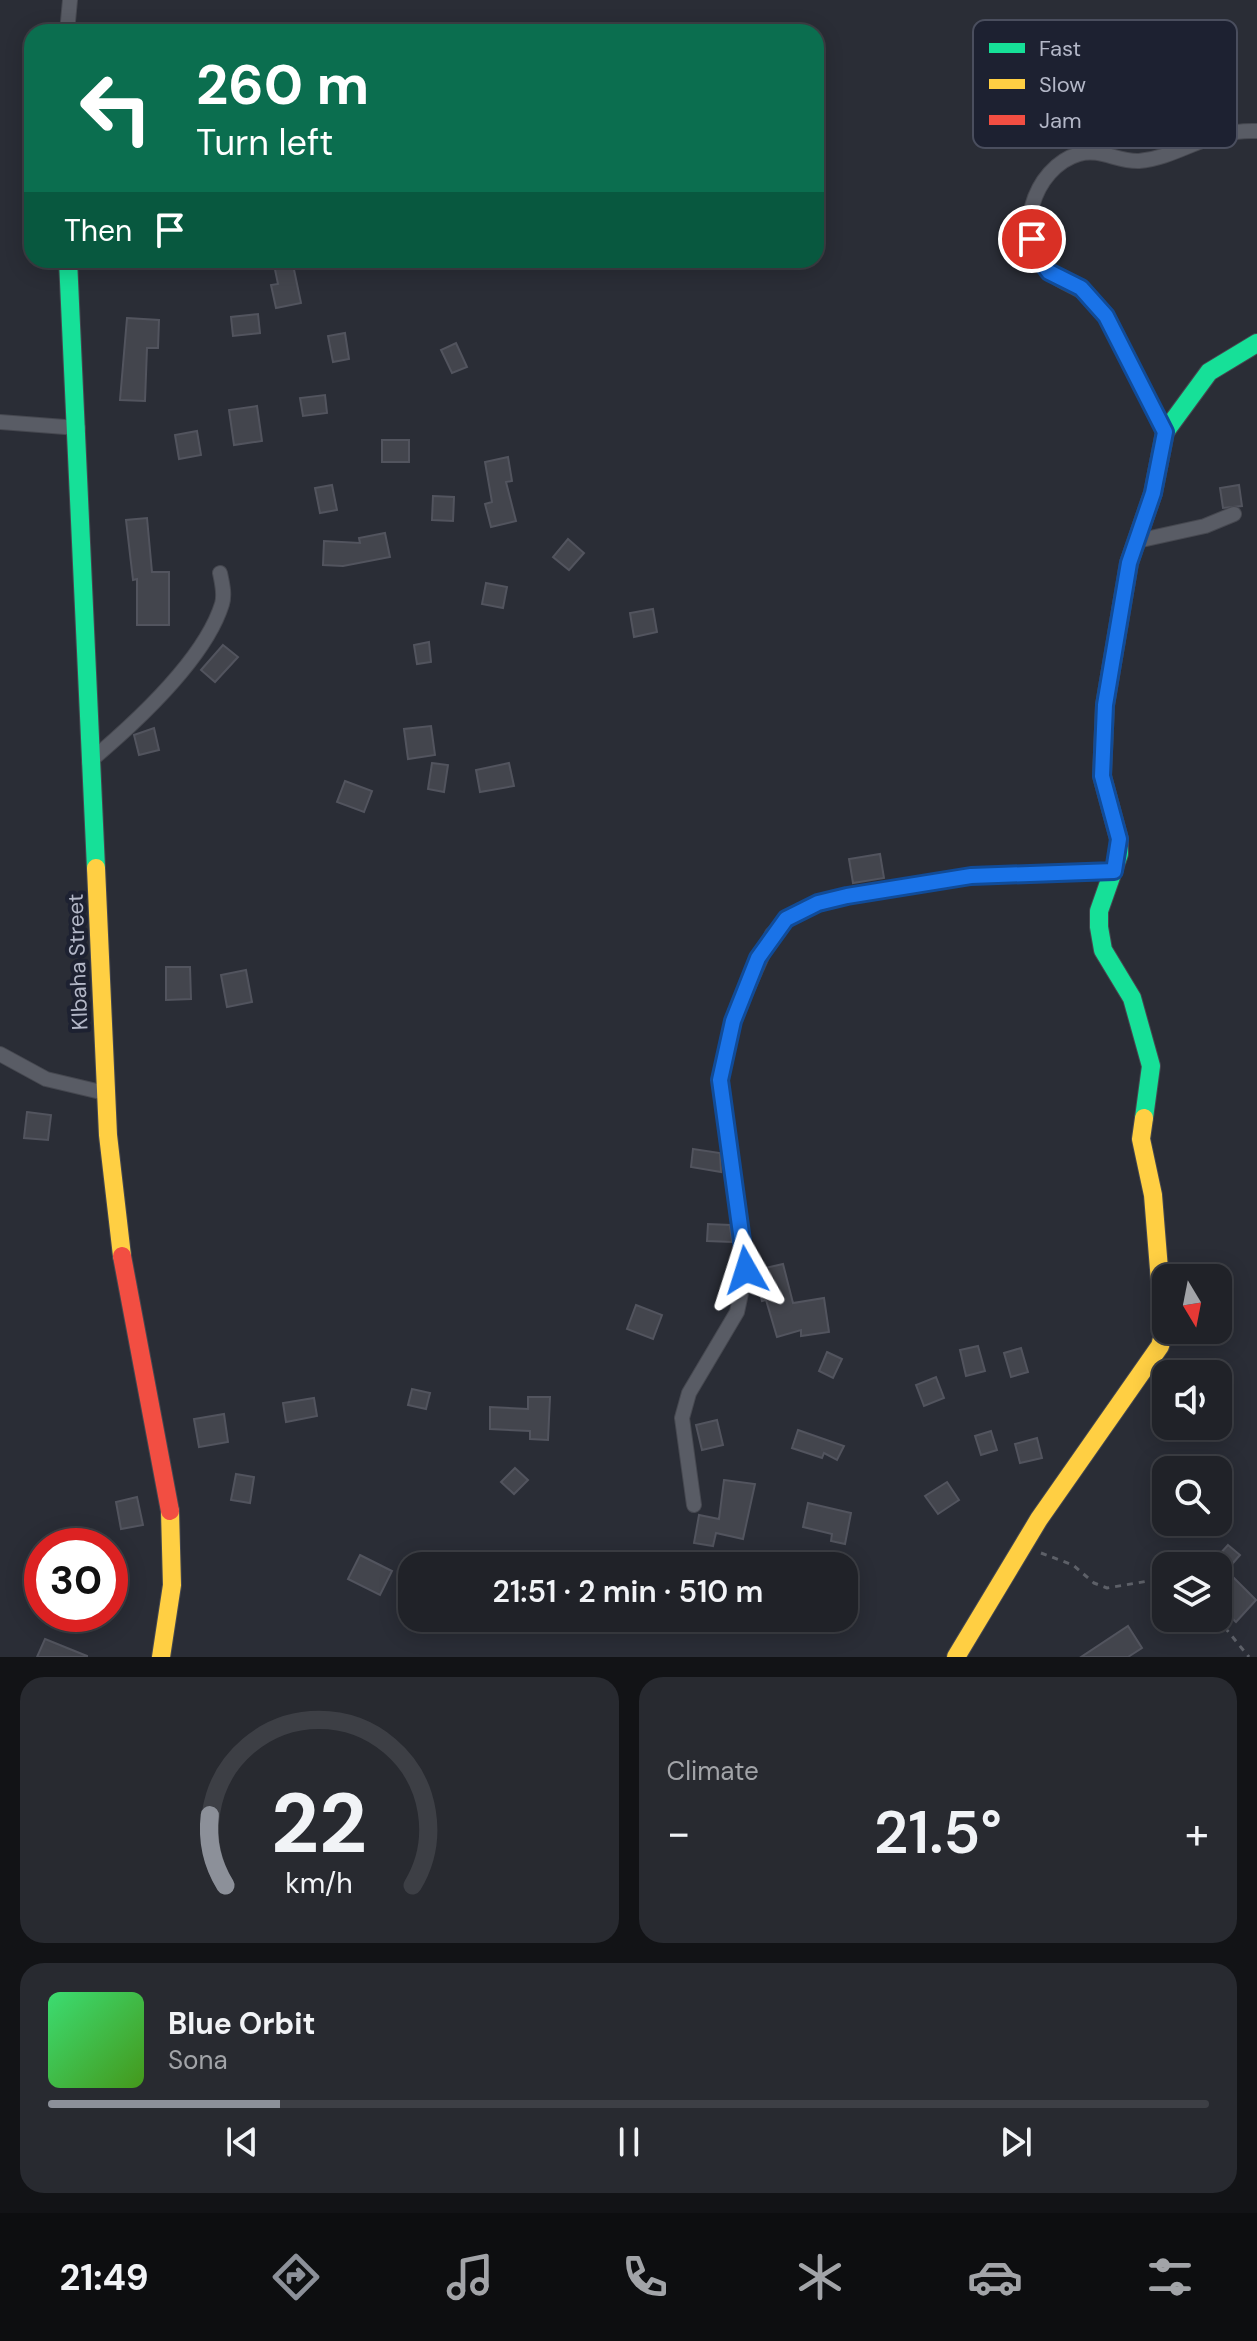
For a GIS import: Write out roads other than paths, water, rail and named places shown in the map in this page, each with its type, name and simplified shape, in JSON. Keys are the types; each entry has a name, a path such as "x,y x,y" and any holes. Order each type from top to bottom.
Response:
{"street":[{"path":"68,24 70,0"},
{"path":"1165,432 1099,307 1081,288 1049,272 1037,256 1030,224 1034,196 1054,165 1084,152 1139,161 1178,148"},
{"name":"KIbaha Street","path":"68,268 78,428 89,762 103,969 105,1093 114,1205 144,1388 166,1475 171,1519 172,1585 161,1657"},
{"path":"956,1657 1112,1410 1160,1346 1164,1331 1153,1195 1141,1139 1151,1066 1147,1039 1132,998 1103,950 1099,927 1099,911 1114,871 1119,839 1102,776 1102,736 1120,615 1137,541 1158,474 1165,432 1209,372 1257,343"},
{"path":"0,422 78,428"},
{"path":"1137,541 1205,526 1234,514"},
{"path":"89,762 144,713 189,659 223,602 220,573"},
{"path":"694,1505 682,1418 689,1393 737,1312 746,1270 720,1080 733,1021 772,934 800,910 847,896 971,876 1114,871"},
{"path":"0,1054 46,1079 105,1093"}]}
